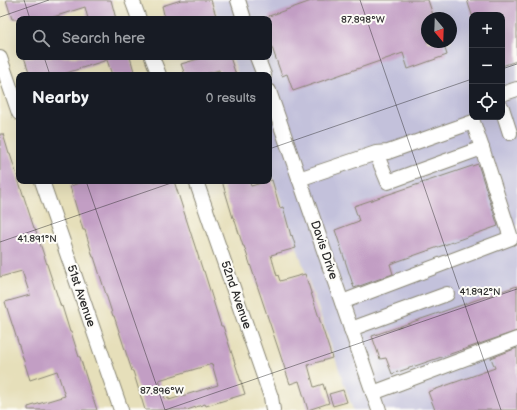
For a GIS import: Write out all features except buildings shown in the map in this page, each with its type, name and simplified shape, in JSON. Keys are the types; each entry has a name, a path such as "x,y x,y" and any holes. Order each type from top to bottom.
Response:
{"street":[{"path":"132,0 138,16"},
{"path":"238,0 243,16"},
{"path":"0,58 16,104"},
{"path":"153,60 158,72"},
{"path":"258,60 263,72"},
{"path":"505,93 517,89"},
{"name":"Davis Drive","path":"272,100 379,410"},
{"path":"505,117 510,133"},
{"path":"300,179 376,153 388,152 473,122 482,148 511,238 342,302"},
{"path":"376,153 388,182 482,148"},
{"name":"51st Avenue","path":"43,184 121,410"},
{"name":"52nd Avenue","path":"197,184 271,397 273,410"},
{"path":"351,329 447,294"},
{"path":"373,393 517,339"}],"shaded area":[{"path":"212,0 517,0 517,410 353,410 272,175 272,72 237,72 233,60 272,60 272,16 218,16"}]}
